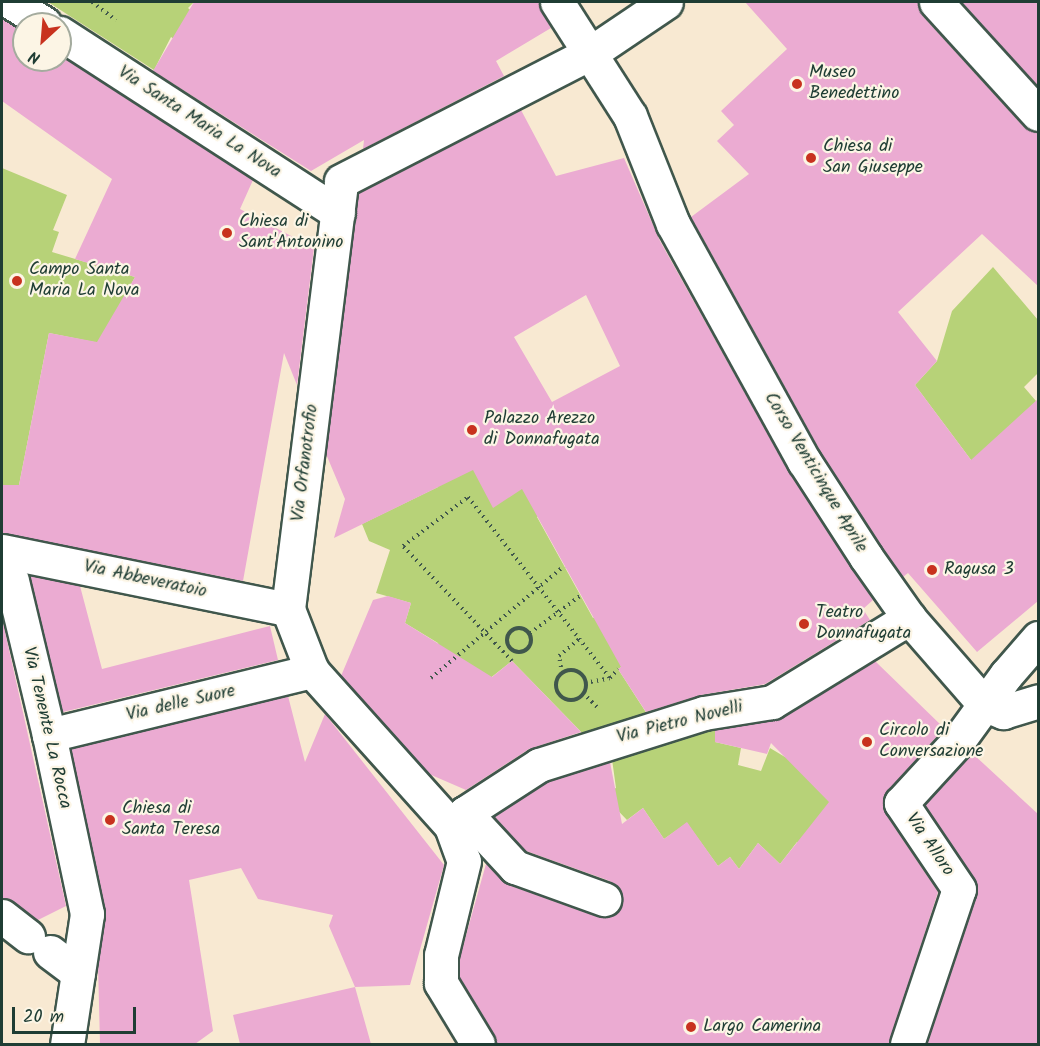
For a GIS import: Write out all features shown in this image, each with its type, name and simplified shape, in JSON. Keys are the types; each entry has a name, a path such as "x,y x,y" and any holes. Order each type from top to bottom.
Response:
{"street":[{"path":"11,2 26,12"},
{"path":"557,2 592,52"},
{"name":"Via Orfanotrofio","path":"478,1044 441,983 441,955 464,861 458,819 312,671 288,609 342,181 592,52 666,2"},
{"path":"936,2 1038,114"},
{"name":"Via Santa Maria La Nova","path":"72,41 338,213"},
{"name":"Corso Venticinque Aprile","path":"592,52 630,116 673,224 804,461 909,618 984,704"},
{"name":"Via Abbeveratoio","path":"2,551 288,609"},
{"name":"Via Tenente La Rocca","path":"2,560 12,581 49,735 87,914 67,1044"},
{"name":"Via Pietro Novelli","path":"458,819 539,765 704,713 772,702 909,618"},
{"path":"1038,638 984,704 1003,712 1038,701"},
{"name":"Via delle Suore","path":"49,735 312,671"},
{"name":"Via Alloro","path":"907,1044 959,889 901,803 958,741 984,704"},
{"path":"458,819 515,867 603,899"},
{"path":"2,916 78,973"}],"path":[{"path":"512,661 403,546 468,497 610,678"},
{"path":"431,678 564,566"},
{"path":"530,633 580,596"},
{"path":"522,628 530,633 530,647 521,652 512,650 508,642 511,631 522,628"},
{"path":"579,639 559,656 561,673 556,688 566,699 580,697 585,683"},
{"path":"585,683 610,678 618,669"},
{"path":"561,673 576,671 585,683"}],"green space":[{"path":"48,2 194,2 188,8 214,30 195,53 171,37 154,70 72,17 72,12 64,12"},
{"path":"2,168 67,195 53,230 59,232 52,252 135,277 128,290 194,362 49,333 19,485 2,488"},
{"path":"993,267 1038,320 1038,373 1024,387 1036,401 983,476 915,385 937,361 952,311"},
{"path":"424,459 553,469 565,497 537,517 593,618 627,599 658,646 618,669 647,714 589,740 512,661 456,705 438,643 405,623 411,603 376,593 390,550 369,541 362,524 438,487"},
{"path":"715,722 715,742 741,748 738,765 761,771 770,748 785,757 865,776 813,852 797,842 780,864 758,843 739,869 730,857 718,866 687,823 664,839 643,808 627,820 602,794 616,788 611,752"}],"building":[{"path":"194,2 538,2 551,28 496,61 504,76 363,149 364,140 311,171 153,71"},
{"path":"745,2 918,2 922,15 1024,127 1038,132 1038,286 982,234 898,312 937,361 915,385 971,460 1038,399 1038,601 977,652 908,573 903,577 882,547 820,451 691,217 749,174 717,141 734,125 721,111 787,49"},
{"path":"961,2 1038,2 1038,87"},
{"path":"2,18 12,25 12,72 72,72 72,63 253,180 240,209 314,248 297,385 284,353 243,581 2,533 2,485 19,485 49,333 97,342 135,277 75,259 112,179 2,101"},
{"name":"Palazzo Arezzo di Donnafugata","path":"521,110 556,176 624,158 660,241 788,470 873,600 863,609 870,620 765,684 701,695 646,712 618,669 621,667 522,489 493,508 473,470 334,538 345,499 326,454 358,193","holes":["586,295 620,366 552,402 514,337"]},
{"path":"30,576 80,586 102,669 270,626 278,660 63,712"},
{"path":"388,596 411,603 405,623 492,677 512,661 581,732 529,749 466,790 429,774 341,676 373,600"},
{"path":"2,618 66,906 38,920 13,901 2,898"},
{"path":"875,661 944,728 883,798 885,813 938,892 889,1044 497,1044 460,978 460,957 486,864 509,885 598,917 616,914 622,896 610,881 526,851 494,817 547,782 610,762 622,824 643,808 664,839 687,822 718,866 730,857 739,869 758,843 780,864 829,802 771,743 767,754 715,742 715,730 781,718"},
{"path":"288,696 305,762 325,714 444,865 410,985 355,987 329,926 333,915 258,899 241,868 189,880 213,1031 195,1044 100,1044 98,964 105,911 71,749"},
{"path":"972,753 1038,814 1038,1044 927,1044 978,887 925,805"},
{"path":"355,987 371,1044 240,1044 233,1015"}],"place":[{"name":"Museo Benedettino","path":"797,84"},
{"name":"Chiesa di San Giuseppe","path":"811,158"},
{"name":"Chiesa di Sant'Antonino","path":"227,233"},
{"name":"Campo Santa Maria La Nova","path":"17,281"},
{"name":"Palazzo Arezzo di Donnafugata","path":"472,430"},
{"name":"Ragusa 3","path":"932,570"},
{"name":"Teatro Donnafugata","path":"804,624"},
{"name":"Circolo di Conversazione","path":"867,742"},
{"name":"Chiesa di Santa Teresa","path":"110,820"},
{"name":"Largo Camerina","path":"691,1027"}]}
